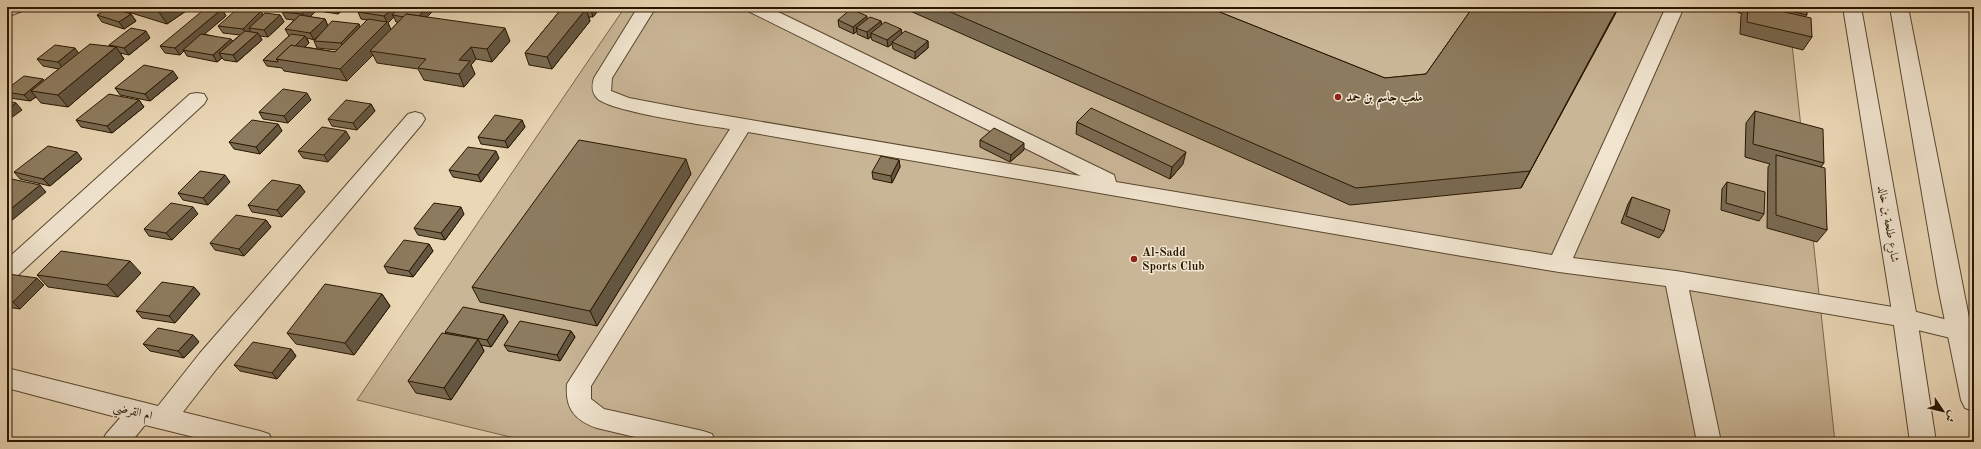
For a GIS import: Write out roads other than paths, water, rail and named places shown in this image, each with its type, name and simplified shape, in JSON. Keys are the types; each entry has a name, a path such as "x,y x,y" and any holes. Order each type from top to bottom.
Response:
{"street":[{"path":"7,12 16,7"},
{"name":"شارع طلحة بن خالد","path":"1852,7 1905,318 1923,442"},
{"path":"1899,7 1959,331 1974,400"},
{"path":"7,272 197,99"},
{"path":"116,442 152,416 209,360 415,119"},
{"name":"ام القرضي","path":"7,378 152,416 197,435 260,442"}],"lane":[{"path":"647,7 603,78 601,86 603,94 610,99 742,125 1559,264 1676,278 1905,318 1959,331"},
{"path":"754,7 1130,191"},
{"path":"1559,264 1675,7"},
{"path":"703,442 597,418 580,405 578,396 579,384 742,125"},
{"path":"1676,278 1709,442"}],"place":[{"name":"ملعب جاسم بن حمد","path":"1338,97"},
{"name":"Al-Sadd Sports Club","path":"1134,259"}]}
